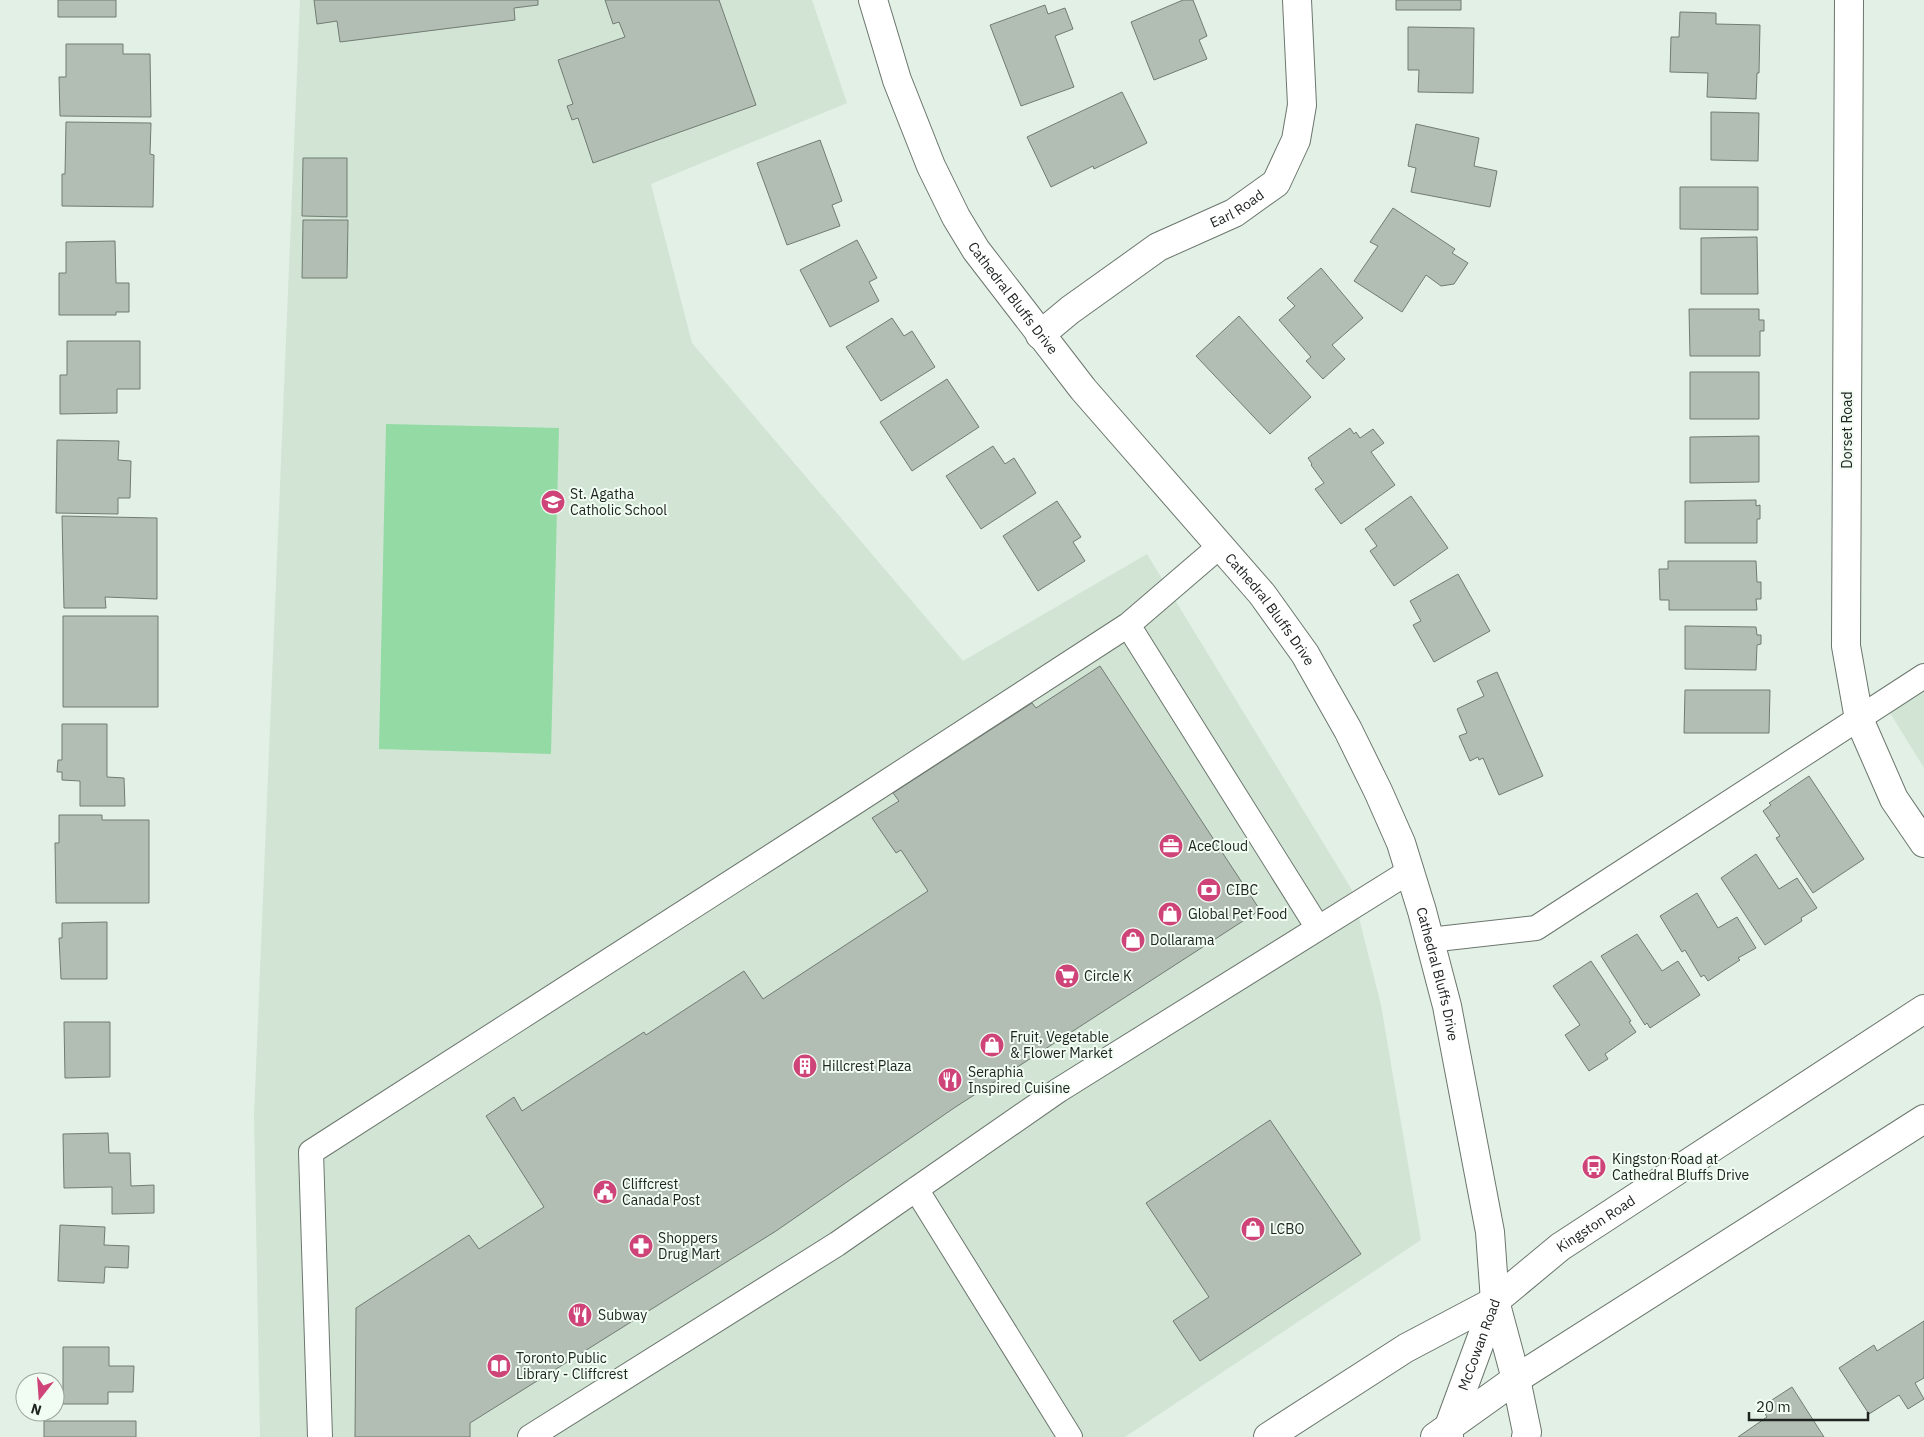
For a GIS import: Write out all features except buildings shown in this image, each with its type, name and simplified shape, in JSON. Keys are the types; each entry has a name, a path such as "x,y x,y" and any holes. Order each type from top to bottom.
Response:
{"street":[{"name":"Cathedral Bluffs Drive","path":"873,0 897,80 931,166 956,217 976,250 1083,389 1262,594 1305,654 1348,730 1378,790 1401,843 1410,871 1447,1006 1490,1232 1495,1301"},
{"name":"Earl Road","path":"1040,335 1070,310 1158,247 1234,214 1276,183 1296,140 1302,105 1297,0"},
{"name":"Dorset Road","path":"1849,0 1846,646 1859,719 1894,799 1924,843"},
{"name":"Kingston Road","path":"1268,1437 1406,1348 1495,1301 1560,1247 1924,1010"},
{"path":"1444,1434 1516,1379 1924,1119"},
{"name":"McCowan Road","path":"1495,1301 1516,1379 1526,1437"},
{"name":"McCowan Road","path":"1444,1434 1495,1301"}],"lane":[{"path":"320,1437 311,1152 834,816 1128,624 1220,546"},
{"path":"1128,624 1318,928"},
{"path":"1430,940 1536,928 1924,676"},
{"path":"530,1437 837,1244 1059,1090 1410,871"},
{"path":"916,1189 1070,1437"}],"shaded area":[{"path":"300,0 812,0 847,103 651,184 692,343 963,661 1147,554 1352,890 1381,1005 1421,1240 1125,1437 260,1437 254,1115"},
{"path":"1924,673 1924,768 1882,700"}],"green space":[{"path":"386,424 559,428 551,754 379,749"}],"place":[{"name":"St. Agatha Catholic School","path":"553,502"},
{"name":"AceCloud","path":"1171,846"},
{"name":"CIBC","path":"1209,890"},
{"name":"Global Pet Food","path":"1170,914"},
{"name":"Dollarama","path":"1133,940"},
{"name":"Circle K","path":"1067,976"},
{"name":"Fruit, Vegetable & Flower Market","path":"992,1045"},
{"name":"Hillcrest Plaza","path":"805,1066"},
{"name":"Seraphia Inspired Cuisine","path":"950,1080"},
{"name":"Kingston Road at Cathedral Bluffs Drive","path":"1594,1167"},
{"name":"Cliffcrest Canada Post","path":"605,1192"},
{"name":"LCBO","path":"1253,1229"},
{"name":"Shoppers Drug Mart","path":"641,1246"},
{"name":"Subway","path":"580,1315"},
{"name":"Toronto Public Library - Cliffcrest","path":"499,1366"}]}
